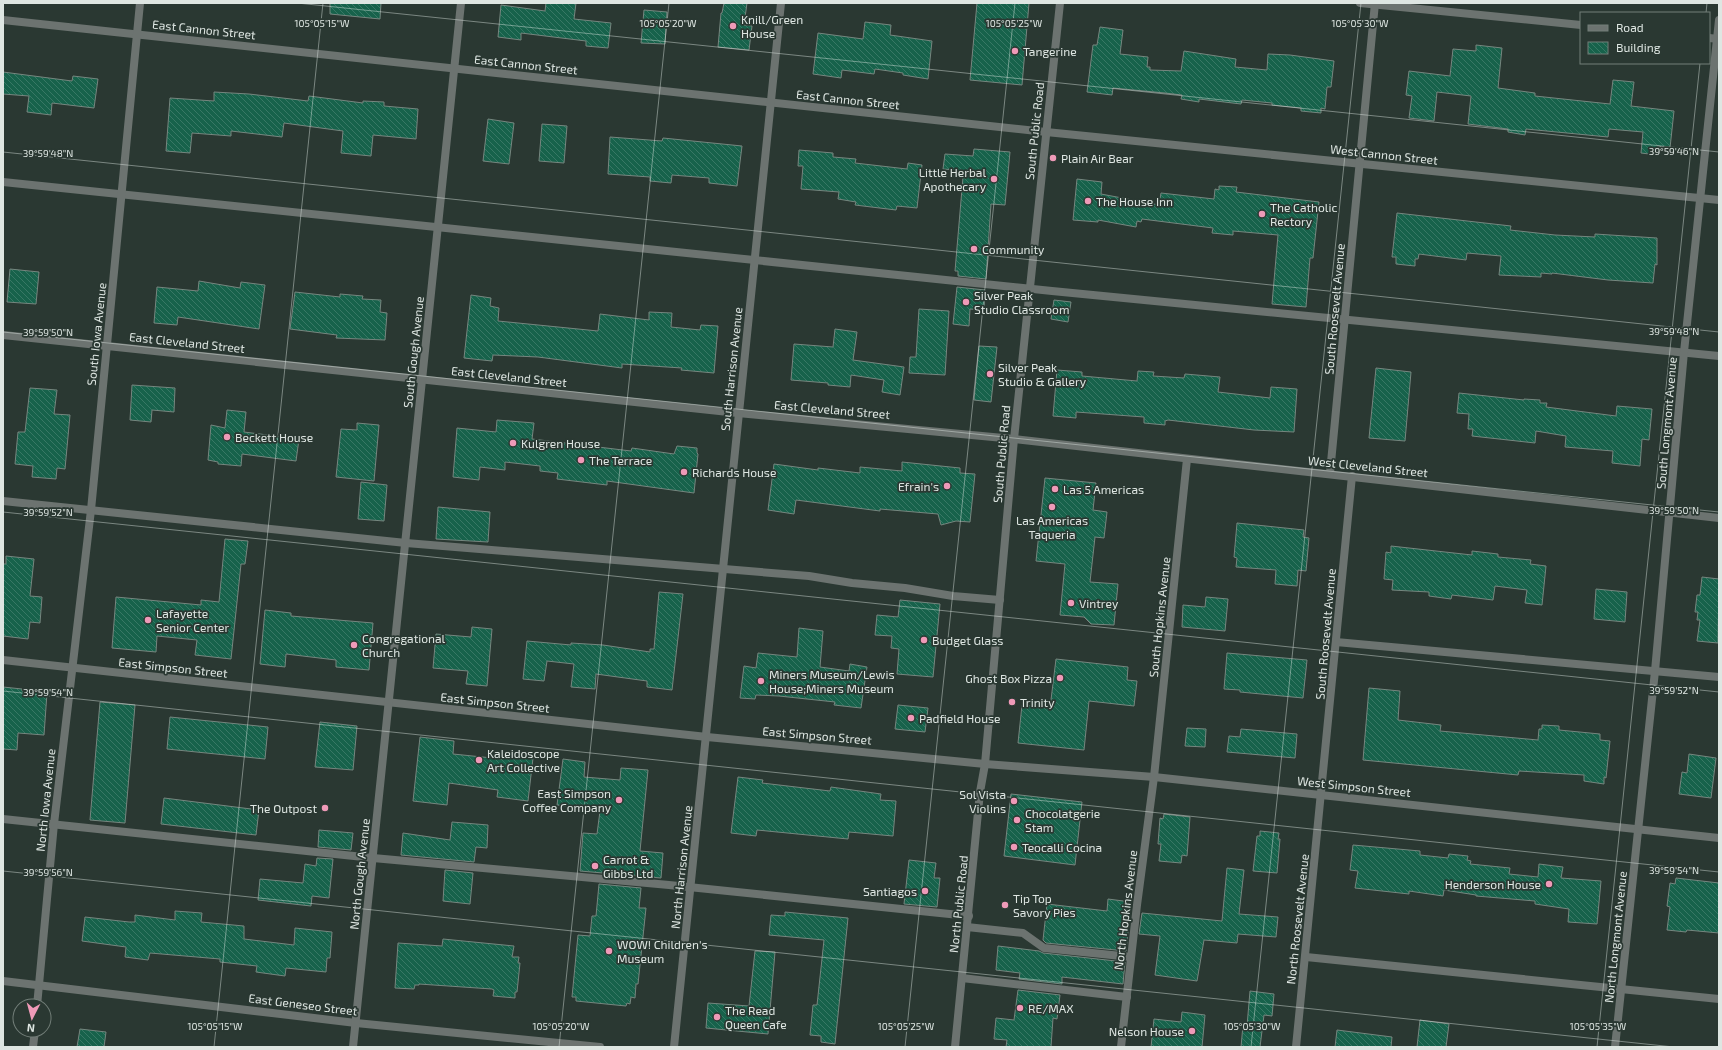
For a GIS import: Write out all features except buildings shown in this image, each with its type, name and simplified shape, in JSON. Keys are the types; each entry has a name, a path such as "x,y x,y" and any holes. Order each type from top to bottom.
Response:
{"street":[{"name":"South Iowa Avenue","path":"72,668 91,510 140,3"},
{"name":"South Gough Avenue","path":"389,704 461,3"},
{"name":"South Harrison Avenue","path":"707,737 738,413 772,103 781,3"},
{"name":"South Public Road","path":"985,764 1014,439 1060,3"},
{"path":"1360,3 1580,25"},
{"name":"South Roosevelt Avenue","path":"1330,474 1375,4"},
{"name":"East Cannon Street","path":"3,20 1046,132"},
{"name":"South Longmont Avenue","path":"1637,830 1655,671 1684,352 1701,198 1715,39 1719,20"},
{"name":"West Cannon Street","path":"1046,132 1719,200"},
{"path":"3,182 755,259 1030,289 1719,356"},
{"name":"East Cleveland Street","path":"3,335 738,413 1014,439"},
{"name":"West Cleveland Street","path":"1014,439 1719,518"},
{"name":"South Hopkins Avenue","path":"1154,777 1188,459"},
{"name":"South Roosevelt Avenue","path":"1322,794 1352,476"},
{"path":"3,501 406,543 809,576 852,584 905,588 954,596 1000,600"},
{"path":"1336,642 1719,678"},
{"name":"East Simpson Street","path":"3,660 389,704 985,764"},
{"name":"North Iowa Avenue","path":"38,998 54,824 72,668"},
{"name":"North Gough Avenue","path":"353,1047 389,704"},
{"name":"North Harrison Avenue","path":"674,1047 707,737"},
{"name":"West Simpson Street","path":"985,764 1154,777 1719,838"},
{"name":"North Public Road","path":"955,1047 980,792 985,764"},
{"name":"North Hopkins Avenue","path":"1121,1047 1154,777"},
{"name":"North Roosevelt Avenue","path":"1296,1047 1322,794"},
{"path":"3,819 373,858 692,887 969,916"},
{"name":"North Longmont Avenue","path":"1615,1047 1637,830"},
{"path":"967,927 1023,933 1044,948 1131,957"},
{"path":"1306,956 1719,999"},
{"path":"962,978 1127,997"},
{"name":"East Geneseo Street","path":"3,981 356,1023 600,1047"}],"place":[{"name":"Knill/Green House","path":"733,26"},
{"name":"Tangerine","path":"1015,51"},
{"name":"Plain Air Bear","path":"1053,158"},
{"name":"Little Herbal Apothecary","path":"994,179"},
{"name":"The House Inn","path":"1088,201"},
{"name":"The Catholic Rectory","path":"1262,214"},
{"name":"Community","path":"974,249"},
{"name":"Silver Peak Studio Classroom","path":"966,302"},
{"name":"Silver Peak Studio & Gallery","path":"990,374"},
{"name":"Beckett House","path":"227,437"},
{"name":"Kulgren House","path":"513,443"},
{"name":"The Terrace","path":"581,460"},
{"name":"Richards House","path":"684,472"},
{"name":"Efrain's","path":"947,486"},
{"name":"Las 5 Americas","path":"1055,489"},
{"name":"Las Americas Taqueria","path":"1052,507"},
{"name":"Vintrey","path":"1071,603"},
{"name":"Lafayette Senior Center","path":"148,620"},
{"name":"Budget Glass","path":"924,640"},
{"name":"Congregational Church","path":"354,645"},
{"name":"Ghost Box Pizza","path":"1060,678"},
{"name":"Miners Museum/Lewis House;Miners Museum","path":"761,681"},
{"name":"Trinity","path":"1012,702"},
{"name":"Padfield House","path":"911,718"},
{"name":"Kaleidoscope Art Collective","path":"479,760"},
{"name":"East Simpson Coffee Company","path":"619,800"},
{"name":"Sol Vista Violins","path":"1014,801"},
{"name":"The Outpost","path":"325,808"},
{"name":"Chocolatgerie Stam","path":"1017,820"},
{"name":"Teocalli Cocina","path":"1014,847"},
{"name":"Carrot & Gibbs Ltd","path":"595,866"},
{"name":"Henderson House","path":"1549,884"},
{"name":"Santiagos","path":"925,891"},
{"name":"Tip Top Savory Pies","path":"1005,905"},
{"name":"WOW! Children's Museum","path":"609,951"},
{"name":"RE/MAX","path":"1020,1008"},
{"name":"The Read Queen Cafe","path":"717,1017"},
{"name":"Nelson House","path":"1192,1031"}]}
